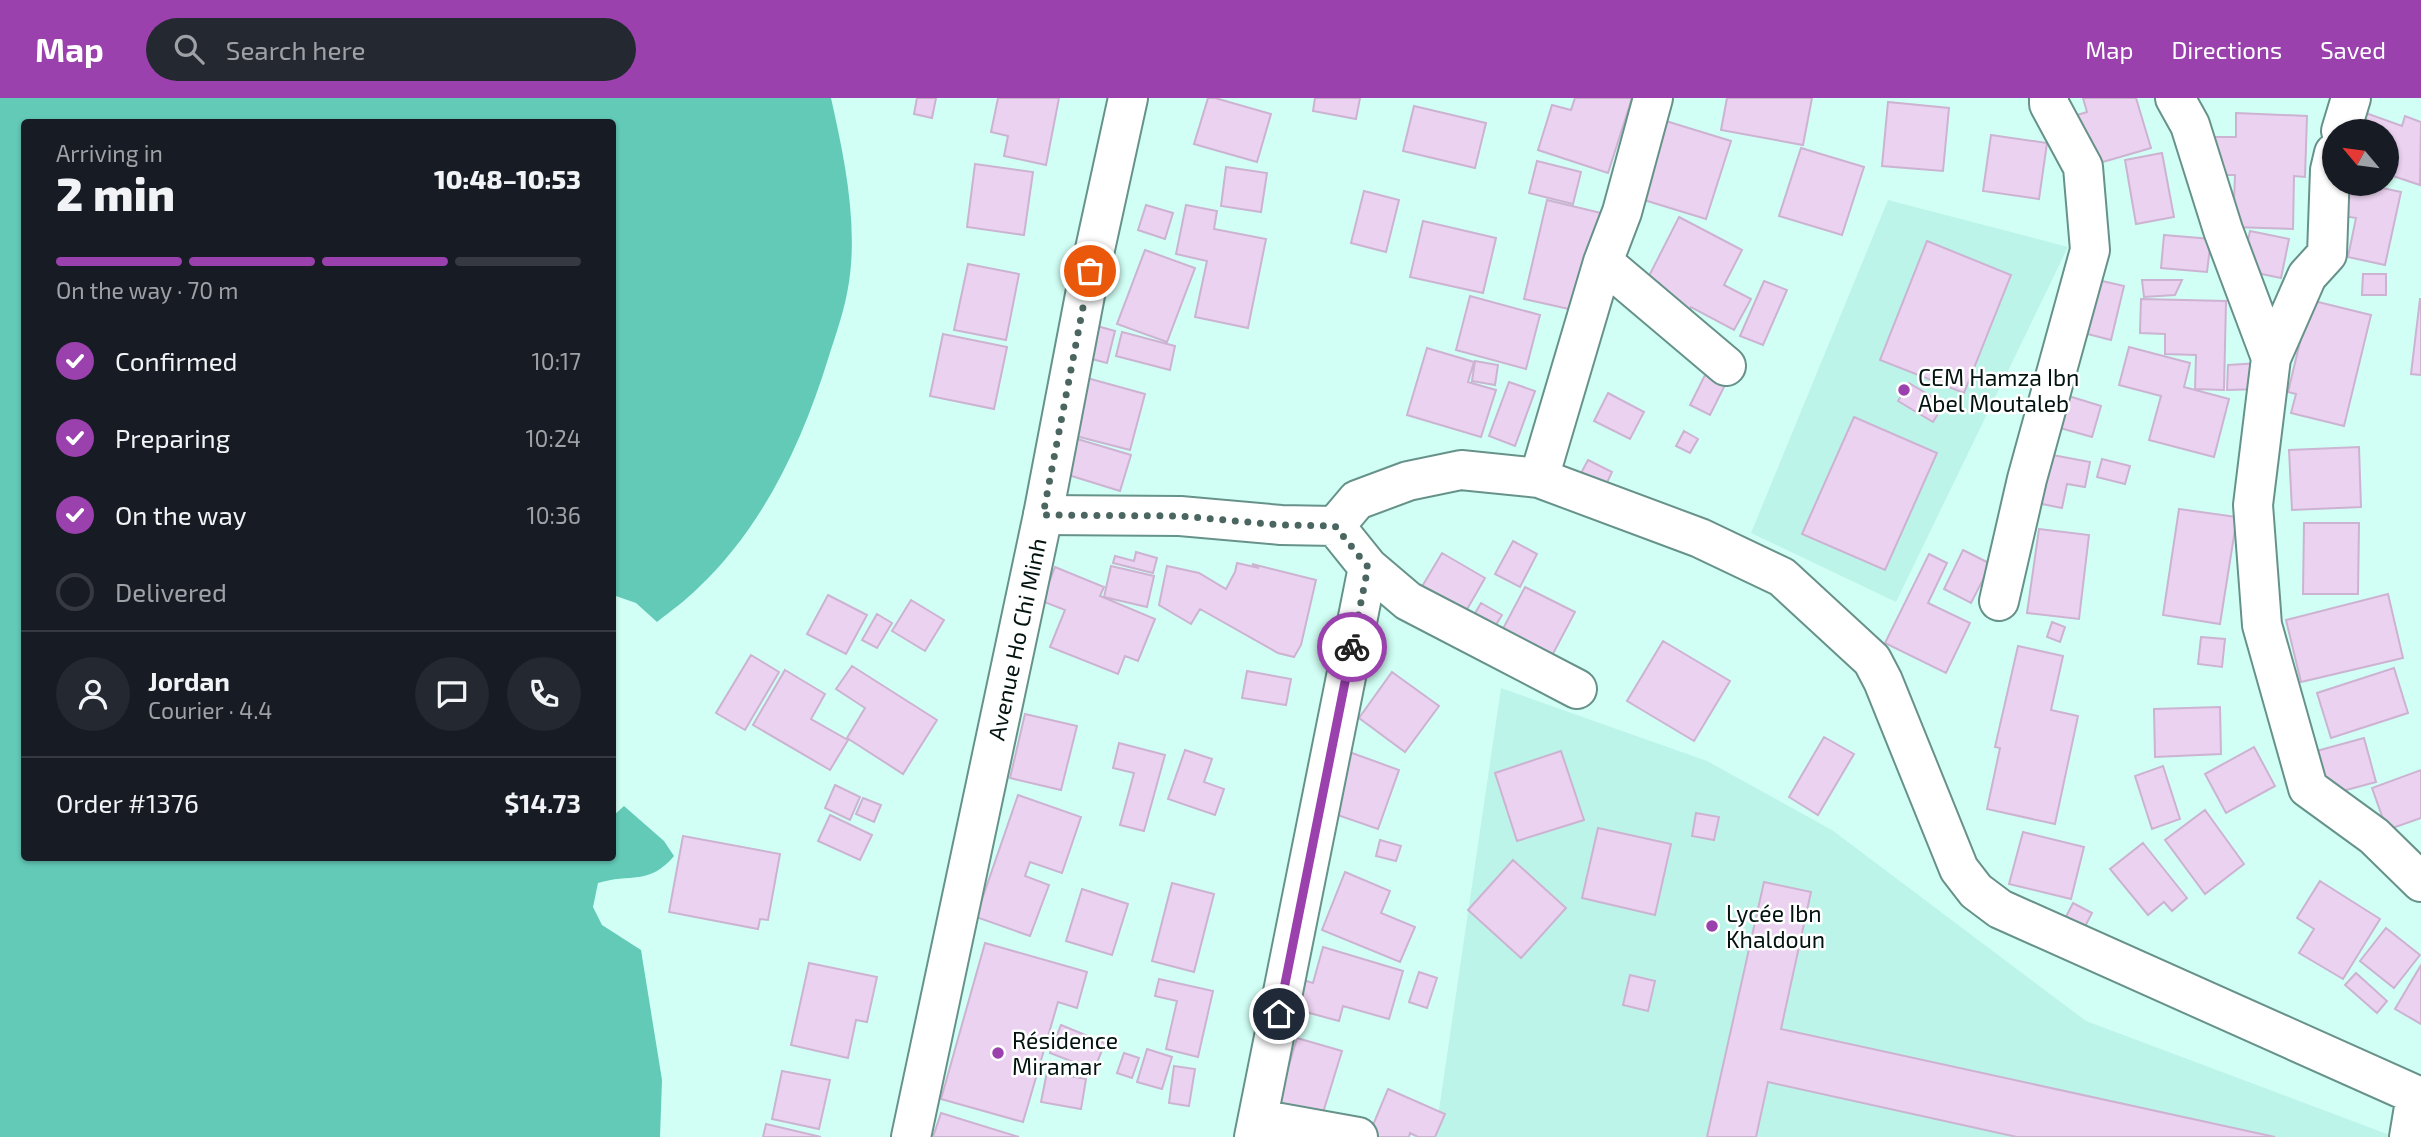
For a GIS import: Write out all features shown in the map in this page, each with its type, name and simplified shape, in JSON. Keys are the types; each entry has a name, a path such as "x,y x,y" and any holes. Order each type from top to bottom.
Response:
{"street":[{"name":"Avenue Ho Chi Minh","path":"911,1137 1128,98"},
{"path":"1539,478 1603,262 1622,212 1653,98"},
{"path":"1999,601 2027,479 2090,250 2083,167 2049,104 2049,98"},
{"path":"2175,98 2190,125 2223,230 2271,358"},
{"path":"2345,119 2351,98"},
{"path":"2329,196 2327,254 2307,276 2271,358 2253,505 2262,625 2308,788 2374,836 2421,882"},
{"path":"1603,262 1726,366"},
{"path":"1335,526 1357,500 1408,481 1461,470 1539,478 1700,538 1782,577 1872,660 1959,869 1976,891 2000,909 2418,1096 2409,1137"},
{"path":"1043,515 1180,516 1281,525 1335,526"},
{"path":"1335,526 1368,567 1408,601 1577,689"},
{"path":"1359,1137 1256,1128 1368,567"}],"shaded area":[{"path":"0,98 831,98 841,143 851,213 851,259 843,312 818,390 793,452 761,511 721,564 698,588 657,622 636,603 616,596 616,119 21,119 21,861 616,861 616,813 624,806 664,841 674,856 665,865 647,875 598,883 593,907 602,925 641,950 662,1080 660,1137 0,1137"},
{"name":"CEM Hamza Ibn Abel Moutaleb","path":"1888,200 2068,247 1896,602 1751,533"},
{"name":"Lycée Ibn Khaldoun","path":"1501,688 1707,761 1832,830 2086,1021 2395,1137 1435,1137"}],"building":[{"path":"917,98 936,98 932,118 914,114"},
{"path":"998,98 1059,98 1046,165 1004,156 1008,136 991,132"},
{"path":"1208,98 1271,114 1257,162 1194,144"},
{"path":"1315,98 1360,98 1356,119 1313,111"},
{"path":"1575,98 1632,98 1608,173 1538,150 1552,105 1571,110"},
{"path":"1727,98 1812,98 1803,145 1721,130"},
{"path":"2083,98 2136,98 2151,148 2089,166 2074,116 2087,112"},
{"path":"1888,102 1949,108 1943,171 1882,166"},
{"path":"1414,106 1486,123 1475,168 1403,151"},
{"path":"2360,111 2382,119 2357,119"},
{"path":"2236,113 2307,116 2305,177 2294,176 2293,229 2233,227 2235,175 2212,175 2213,137 2236,137"},
{"path":"2405,116 2421,122 2420,185 2399,178 2399,125 2402,126"},
{"path":"1656,118 1731,141 1706,219 1631,196"},
{"path":"1991,135 2047,143 2039,199 1983,191"},
{"path":"1801,148 1864,167 1842,235 1779,216"},
{"path":"2162,153 2174,217 2136,224 2125,160"},
{"path":"1537,161 1581,172 1573,204 1529,193"},
{"path":"975,164 1033,172 1024,235 967,227"},
{"path":"1226,167 1267,173 1261,212 1221,206"},
{"path":"1364,191 1399,200 1386,252 1351,243"},
{"path":"2401,192 2385,265 2348,257 2356,218 2338,215 2342,196 2399,196"},
{"path":"1547,200 1601,213 1578,311 1524,299"},
{"path":"1146,205 1173,213 1165,239 1138,230"},
{"path":"1186,205 1217,211 1214,229 1266,239 1248,328 1195,317 1207,261 1176,254"},
{"path":"1679,217 1742,250 1724,285 1751,299 1734,330 1691,307 1680,329 1645,311 1659,283 1648,278"},
{"path":"1423,221 1496,238 1483,293 1410,277"},
{"path":"2250,231 2289,239 2281,278 2242,270"},
{"path":"2164,235 2211,239 2207,272 2161,268"},
{"path":"1927,241 2011,275 1964,393 1880,360"},
{"path":"1145,250 1195,268 1167,342 1117,324"},
{"path":"968,264 1019,274 1006,340 954,330"},
{"path":"2363,274 2386,274 2386,295 2362,295"},
{"path":"2089,278 2124,286 2111,340 2076,331"},
{"path":"2142,280 2182,280 2175,295 2144,297"},
{"path":"1764,281 1787,290 1763,345 1740,336"},
{"path":"1470,296 1540,315 1526,369 1456,350"},
{"path":"2141,299 2226,301 2224,390 2195,389 2196,355 2165,354 2165,334 2140,333"},
{"path":"2421,299 2421,375 2411,374"},
{"path":"2310,300 2371,315 2344,426 2291,413 2296,394 2288,392"},
{"path":"1097,326 1115,331 1107,363 1088,358"},
{"path":"1122,332 1175,346 1170,370 1116,356"},
{"path":"943,334 1007,347 994,409 930,396"},
{"path":"2129,347 2190,363 2184,387 2229,399 2214,457 2149,440 2161,396 2119,385"},
{"path":"1427,348 1474,362 1468,382 1496,390 1481,437 1407,415"},
{"path":"1475,361 1498,365 1495,385 1472,381"},
{"path":"2260,363 2262,389 2227,390 2228,365"},
{"path":"1705,375 1725,385 1710,415 1690,405"},
{"path":"1087,378 1145,394 1130,450 1072,435"},
{"path":"1509,382 1535,391 1515,446 1489,436"},
{"path":"1909,383 1944,404 1933,422 1898,401"},
{"path":"1608,393 1644,412 1630,439 1594,421"},
{"path":"2062,394 2101,406 2092,437 2053,426"},
{"path":"1854,417 1937,453 1885,570 1802,534"},
{"path":"1684,431 1698,439 1690,453 1676,446"},
{"path":"1074,438 1131,455 1120,491 1062,473"},
{"path":"2359,447 2361,507 2292,510 2289,450"},
{"path":"2042,453 2090,462 2085,487 2067,484 2062,508 2032,502"},
{"path":"2102,459 2130,466 2125,484 2097,477"},
{"path":"1588,460 1612,472 1605,487 1580,475"},
{"path":"2179,509 2237,517 2220,624 2163,615"},
{"path":"2304,523 2359,523 2358,594 2303,594"},
{"path":"2039,529 2089,535 2079,619 2027,613"},
{"path":"1513,541 1537,554 1520,587 1495,574"},
{"path":"1963,550 1991,564 1971,603 1944,589"},
{"path":"1136,552 1157,558 1153,573 1113,563 1115,556 1134,561"},
{"path":"1442,553 1485,578 1458,625 1414,600"},
{"path":"1929,554 1947,563 1928,603 1970,623 1946,673 1885,643"},
{"path":"1237,563 1259,568 1252,564 1316,580 1301,645 1294,657 1278,653 1200,609 1191,624 1159,605 1167,566 1199,573 1226,589"},
{"path":"1111,566 1154,576 1147,607 1104,597"},
{"path":"1055,567 1104,587 1100,596 1155,619 1138,661 1125,656 1118,674 1050,647 1065,610 1042,601"},
{"path":"1525,587 1575,612 1547,665 1497,640"},
{"path":"2388,594 2403,658 2301,682 2286,620"},
{"path":"828,595 867,615 846,654 807,634"},
{"path":"911,600 944,620 925,651 892,631"},
{"path":"1481,603 1502,615 1481,649 1461,637"},
{"path":"877,614 892,623 877,648 862,640"},
{"path":"2052,622 2065,627 2060,642 2047,637"},
{"path":"2201,637 2225,639 2222,667 2198,664"},
{"path":"1663,641 1730,681 1694,741 1627,701"},
{"path":"2018,646 2063,656 2051,710 2078,716 2055,824 1987,809 2000,748 1995,747"},
{"path":"751,655 779,672 745,730 716,713"},
{"path":"852,666 937,720 903,774 847,738 865,708 836,689"},
{"path":"2394,668 2408,713 2331,738 2317,693"},
{"path":"785,670 825,694 811,719 848,740 830,770 753,725"},
{"path":"1247,671 1291,679 1286,705 1242,698"},
{"path":"1392,672 1439,706 1405,752 1359,718"},
{"path":"2220,707 2221,754 2155,757 2154,709"},
{"path":"1025,714 1077,726 1061,790 1010,778"},
{"path":"1824,737 1854,754 1818,815 1789,797"},
{"path":"2364,738 2376,782 2324,796 2313,752"},
{"path":"1119,743 1165,755 1144,831 1120,825 1134,773 1113,768"},
{"path":"2254,747 2275,786 2226,813 2205,774"},
{"path":"1341,749 1399,770 1378,829 1320,809"},
{"path":"1185,750 1212,759 1204,782 1224,789 1215,815 1168,799"},
{"path":"1561,751 1584,820 1517,841 1495,773"},
{"path":"2163,766 2180,819 2152,829 2135,776"},
{"path":"2421,770 2421,818 2387,830 2372,788"},
{"path":"835,785 860,797 850,820 825,808"},
{"path":"1018,795 1081,817 1062,873 1030,862 1025,876 1049,885 1030,936 976,917"},
{"path":"863,798 881,805 874,822 856,814"},
{"path":"2205,810 2244,864 2205,894 2165,840"},
{"path":"1696,813 1719,817 1714,840 1692,836"},
{"path":"830,815 872,835 860,860 818,841"},
{"path":"1598,828 1671,844 1655,915 1582,898"},
{"path":"2023,832 2084,847 2071,899 2009,884"},
{"path":"683,836 780,854 768,920 760,919 758,929 669,912"},
{"path":"1380,840 1401,846 1396,861 1376,856"},
{"path":"2143,843 2187,898 2172,911 2164,902 2148,915 2110,869"},
{"path":"1513,860 1566,908 1521,958 1468,910"},
{"path":"1345,872 1390,891 1381,913 1415,927 1400,962 1322,930"},
{"path":"2320,881 2380,919 2343,979 2299,953 2314,929 2297,918"},
{"path":"1764,882 1811,892 1781,1029 2275,1137 2017,1137 1768,1082 1756,1137 1707,1137"},
{"path":"1172,883 1214,894 1194,972 1152,961"},
{"path":"1082,889 1128,904 1112,955 1066,941"},
{"path":"2073,903 2092,913 2076,944 2057,934"},
{"path":"2386,928 2420,955 2394,988 2360,961"},
{"name":"Résidence Miramar","path":"985,943 1087,972 1077,1008 1058,1002 1023,1122 941,1099"},
{"path":"1323,947 1403,971 1389,1019 1343,1006 1339,1021 1291,1008 1300,979 1313,983"},
{"path":"809,963 877,977 867,1022 856,1020 848,1058 791,1045"},
{"path":"2421,965 2421,1024 2395,1009"},
{"path":"1419,972 1437,978 1427,1008 1409,1002"},
{"path":"2356,973 2387,1001 2377,1013 2345,985"},
{"path":"1630,975 1655,981 1648,1011 1623,1005"},
{"path":"1159,979 1213,991 1198,1057 1166,1049 1177,1001 1155,996"},
{"path":"1061,1025 1105,1043 1094,1070 1050,1053"},
{"path":"1297,1038 1342,1051 1322,1116 1278,1103"},
{"path":"1147,1049 1172,1057 1162,1089 1137,1082"},
{"path":"1124,1053 1139,1058 1132,1078 1117,1073"},
{"path":"1174,1066 1195,1069 1189,1106 1169,1103"},
{"path":"782,1071 830,1080 819,1129 772,1119"},
{"path":"1047,1072 1086,1079 1081,1109 1041,1102"},
{"path":"1388,1089 1445,1114 1435,1137 1418,1137 1410,1133 1409,1137 1368,1137"},
{"path":"941,1113 1019,1137 933,1137"},
{"path":"766,1124 821,1137 763,1137"}],"way so far":[{"path":"1090,271 1043,515 1180,516 1281,525 1335,526 1368,567 1352,647"}],"place":[{"name":"CEM Hamza Ibn Abel Moutaleb","path":"1904,390"},
{"name":"Lycée Ibn Khaldoun","path":"1712,926"},
{"name":"Résidence Miramar","path":"998,1053"}],"route":[{"path":"1279,1014 1352,647"}]}
